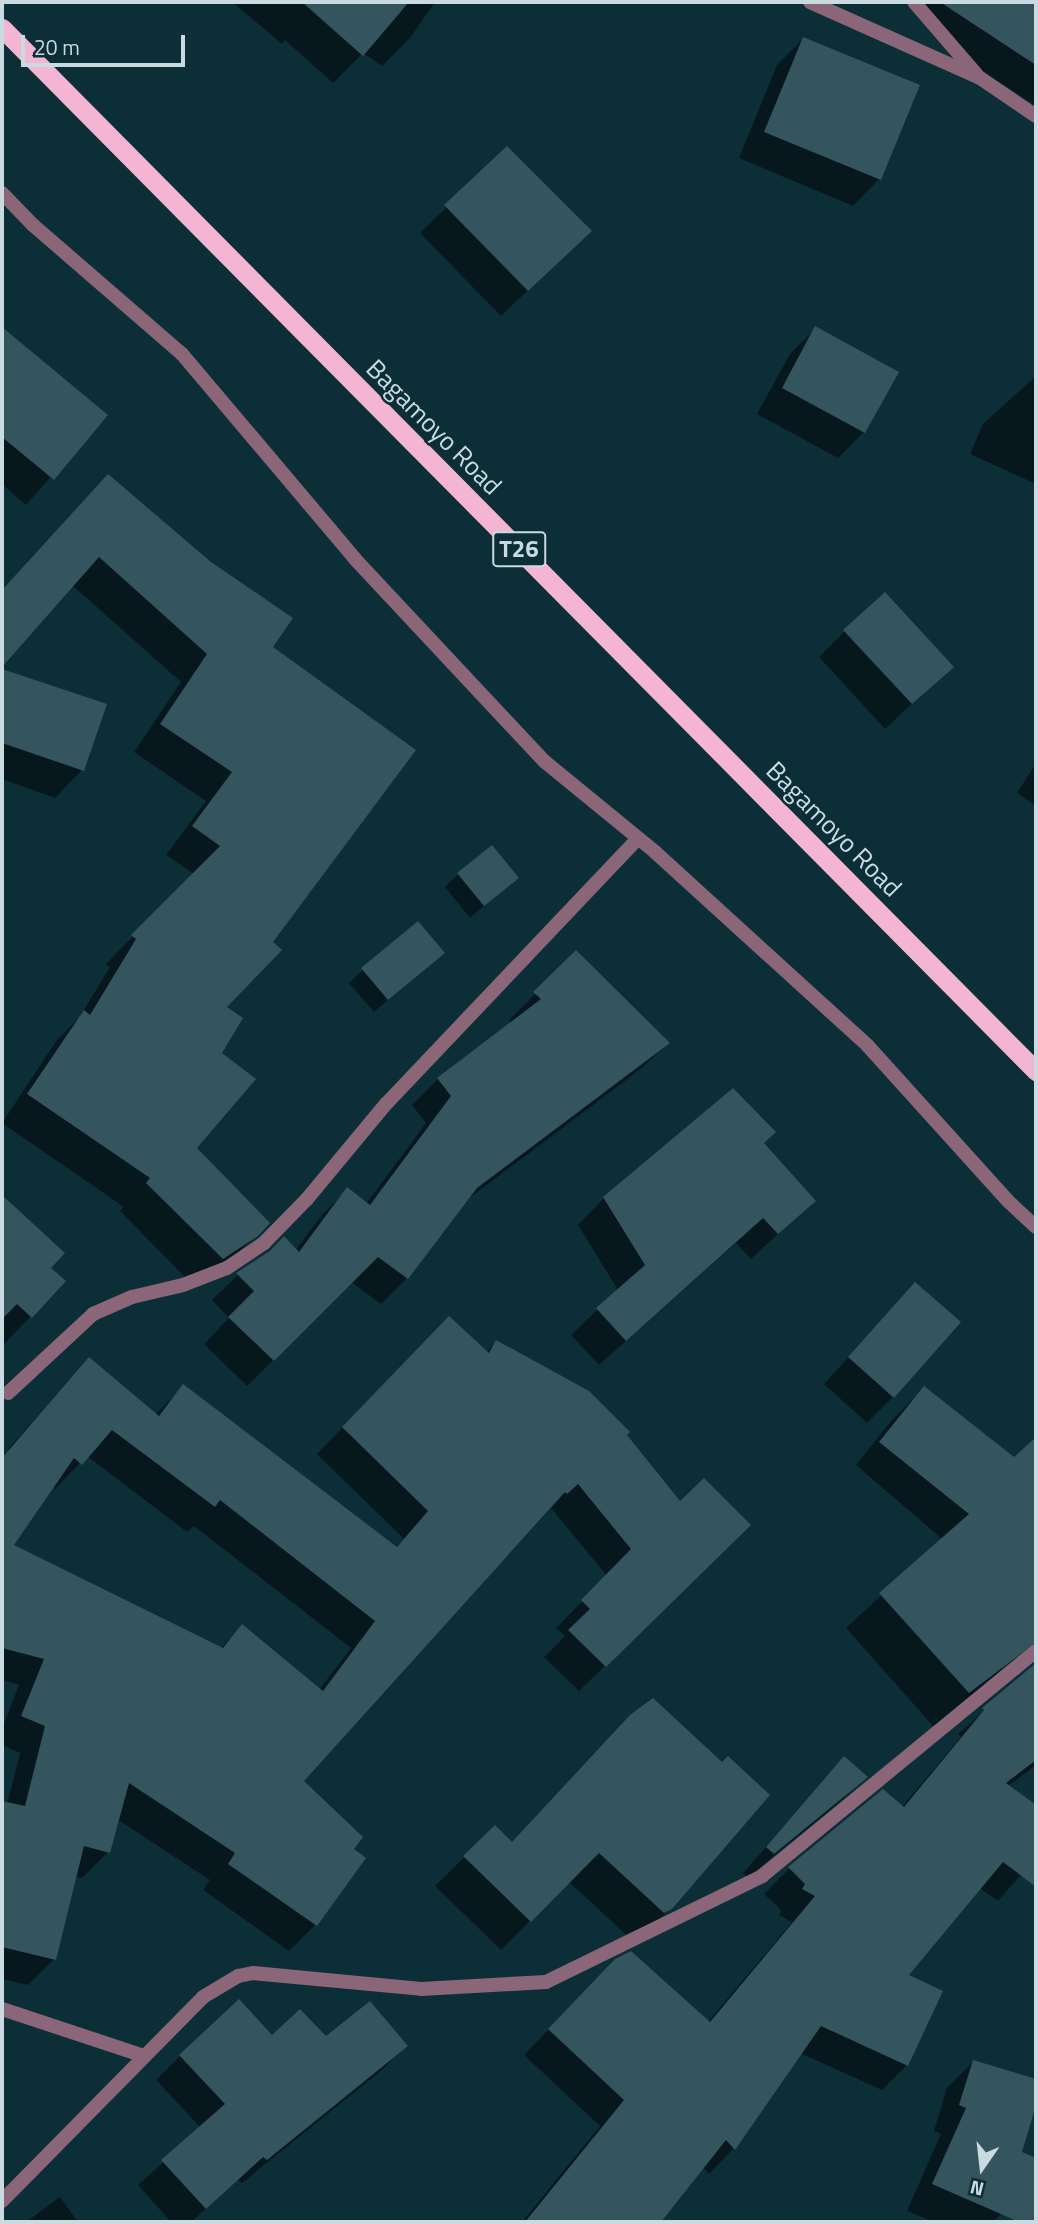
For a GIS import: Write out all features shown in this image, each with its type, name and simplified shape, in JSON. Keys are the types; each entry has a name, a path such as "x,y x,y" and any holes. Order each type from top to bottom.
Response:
{"highway":[{"name":"Bagamoyo Road","path":"2,28 1036,1071"}],"street":[{"path":"810,2 980,78 1036,116"},
{"path":"914,2 980,78"},
{"path":"2,193 33,225 182,354 355,559 544,761 638,838 867,1045 1008,1201 1036,1227"},
{"path":"8,1394 93,1314 132,1297 183,1285 227,1268 264,1242 307,1199 386,1104 638,838"},
{"path":"2,2201 203,1997 238,1976 253,1973 421,1989 546,1982 762,1876 1036,1651"},
{"path":"2,2009 144,2056"}],"building":[{"path":"302,2 409,2 363,56"},
{"path":"940,2 1036,2 1036,65"},
{"path":"803,37 920,85 881,180 764,132"},
{"path":"507,146 592,231 528,291 444,205"},
{"path":"815,326 899,372 865,433 782,388"},
{"path":"2,327 108,415 54,480 2,437"},
{"path":"108,474 211,562 293,618 273,647 416,750 273,942 282,950 227,1007 243,1018 222,1053 256,1079 197,1148 270,1223 258,1236 223,1259 146,1183 150,1178 27,1094 84,1010 90,1015 136,939 131,935 220,846 192,826 232,772 160,724 207,654 99,557 2,667 2,590"},
{"path":"885,592 954,667 912,704 843,630"},
{"path":"2,669 107,704 84,771 2,743"},
{"path":"492,845 519,878 484,906 457,873"},
{"path":"418,921 445,953 388,1000 361,968"},
{"path":"576,950 670,1043 477,1188 408,1279 378,1257 274,1361 228,1317 254,1291 236,1273 270,1251 284,1236 299,1252 347,1187 370,1205 451,1096 437,1078 541,999 533,992"},
{"path":"733,1088 776,1132 764,1143 816,1201 778,1234 763,1218 626,1341 596,1308 645,1265 603,1197"},
{"path":"2,1195 65,1253 51,1268 66,1281 32,1318 17,1304 2,1319"},
{"path":"915,1282 961,1322 894,1398 848,1357"},
{"path":"449,1316 489,1353 496,1340 589,1391 630,1432 627,1435 680,1501 704,1478 751,1525 606,1667 568,1630 590,1609 581,1600 631,1549 578,1484 567,1494 565,1492 304,1781 363,1837 354,1849 366,1858 317,1926 228,1864 235,1853 129,1783 110,1853 84,1846 56,1960 2,1947 2,1801 25,1806 45,1726 21,1716 44,1659 2,1648 2,1458 89,1357 159,1416 183,1384 397,1547 428,1511 342,1427","holes":["112,1430 215,1507 220,1500 375,1621 323,1691 242,1624 223,1648 14,1545 74,1458 82,1465"]},
{"path":"924,1386 1014,1457 1036,1437 1036,1642 969,1693 879,1593 969,1514 879,1442"},
{"path":"1036,1663 1036,1760 1006,1783 1036,1805 1036,1887 1003,1862 909,1975 943,1991 908,2066 821,2026 735,2150 726,2140 661,2222 525,2222 624,2100 548,2029 615,1959 631,1951 710,2022 815,1896 802,1889 805,1884 788,1867 883,1789 904,1807 984,1710 982,1708"},
{"path":"653,1698 722,1762 728,1756 770,1795 672,1909 664,1913 599,1853 531,1922 463,1856 495,1825 512,1842 630,1715"},
{"path":"844,1756 868,1777 774,1854 766,1847"},
{"path":"239,1999 272,2035 300,2009 326,2036 370,2001 408,2046 267,2160 263,2157 206,2209 161,2160 225,2104 179,2055"},
{"path":"973,2060 1036,2079 1036,2105 1022,2152 1036,2158 1036,2222 1019,2222 932,2184 966,2108 959,2105"}]}
